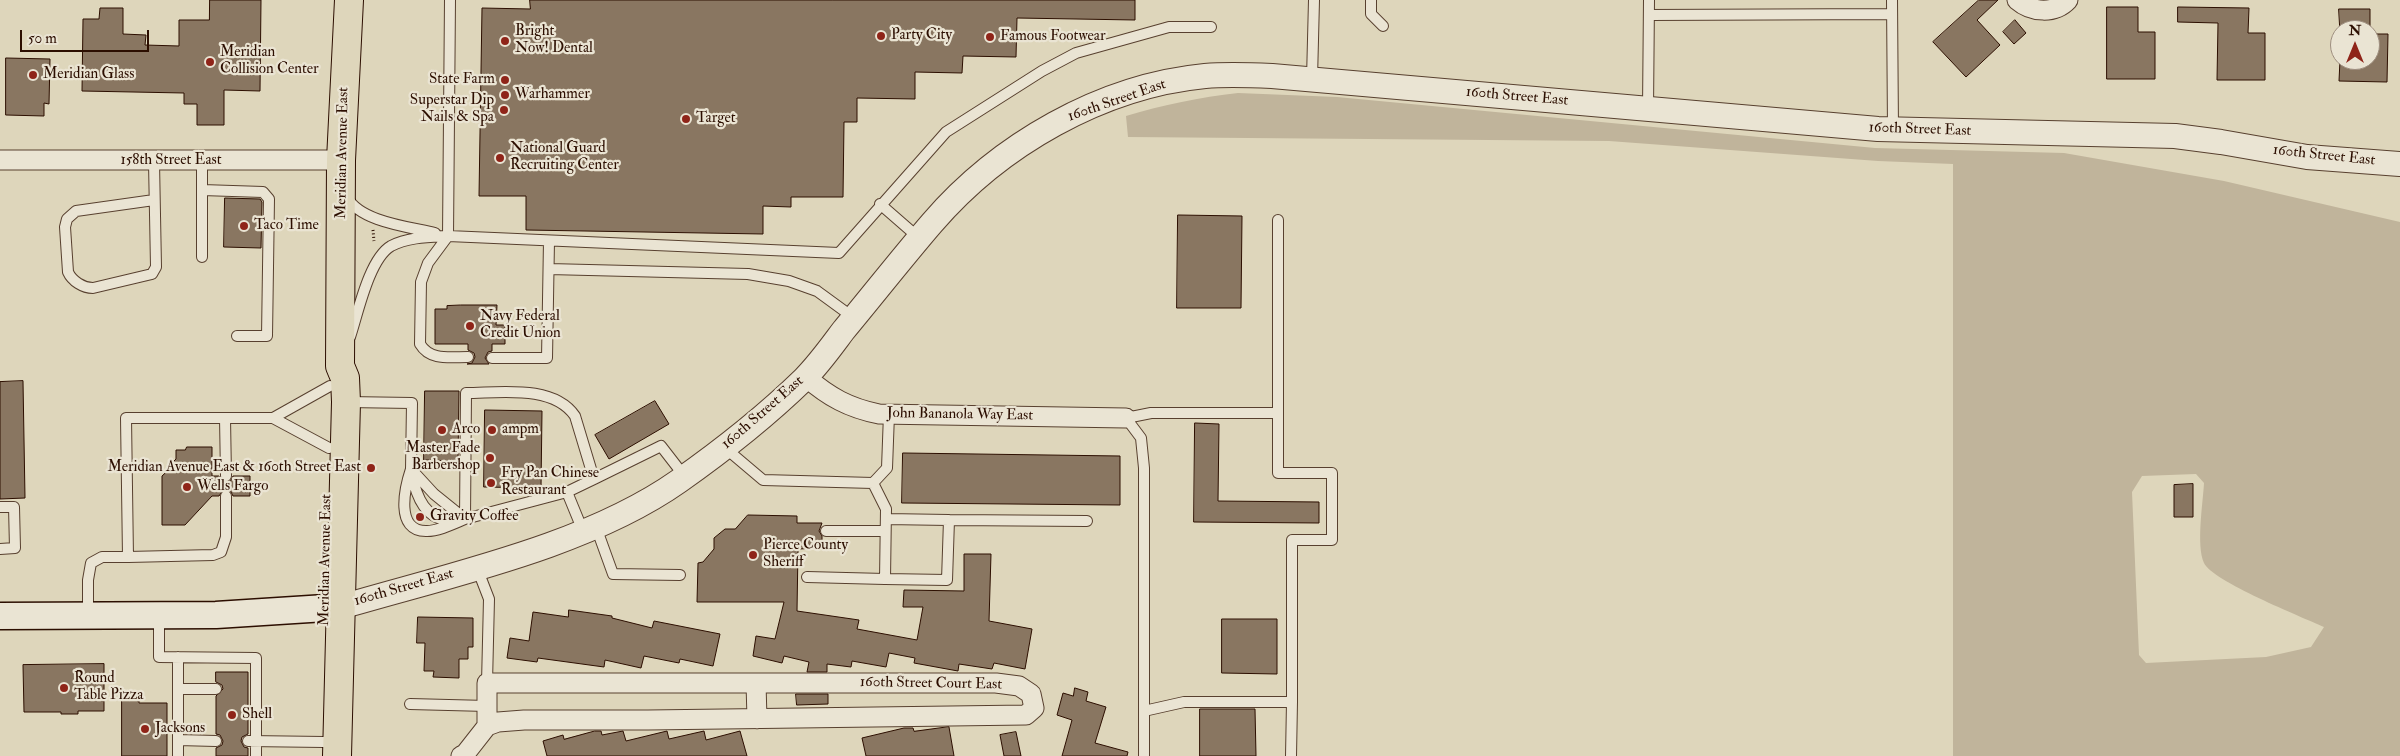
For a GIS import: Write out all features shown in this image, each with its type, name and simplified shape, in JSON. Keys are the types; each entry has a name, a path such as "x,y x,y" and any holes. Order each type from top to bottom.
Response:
{"main road":[{"name":"Meridian Avenue East","path":"328,751 339,385 341,173 349,0"},
{"name":"Meridian Avenue East","path":"333,607 329,448 339,385"},
{"name":"160th Street East","path":"0,616 216,615 333,607"}],"street":[{"path":"2018,0 2029,8 2041,10 2053,9 2068,0"},
{"name":"160th Street East","path":"333,607 476,567 589,529 637,506 685,477 724,447 806,377 919,239 964,188 997,161 1035,134 1075,113 1167,82 1205,76 1242,75 1312,79 1893,130 2175,136 2308,157 2400,164"},
{"name":"158th Street East","path":"0,160 202,162 341,173"},
{"name":"John Bananola Way East","path":"806,377 826,395 845,405 872,413 1126,418"},
{"path":"461,756 465,754 487,726 487,683"},
{"name":"160th Street Court East","path":"487,683 996,683 1019,686 1032,694 1034,708 1026,715 524,720 498,722 487,726"},
{"path":"756,683 757,719"}],"lane":[{"path":"450,0 448,236 428,263 420,282 420,344 425,352 434,356 468,357"},
{"path":"1312,79 1314,0"},
{"path":"1371,0 1370,14 1383,26"},
{"path":"1648,109 1649,0"},
{"path":"1892,0 1893,130"},
{"path":"1649,15 1892,14"},
{"path":"339,385 372,272 383,253 392,246 416,238 448,236 838,253 946,132 1059,62 1076,53 1169,27 1211,27"},
{"path":"154,162 156,266 152,274 92,288 86,288 70,277 65,227 67,219 76,211 154,200"},
{"path":"202,162 202,257"},
{"path":"341,173 348,200 356,208 374,218 448,236"},
{"path":"202,190 254,190 264,192 269,200 267,336 237,336"},
{"path":"880,204 919,239"},
{"path":"1278,220 1278,473 1332,473 1332,540 1292,540 1292,756"},
{"path":"492,358 547,358 549,241"},
{"path":"548,269 748,274 789,281 817,291 854,318"},
{"path":"128,557 126,418 273,418 339,385 412,403 411,469 417,498 435,516 446,521 465,520"},
{"path":"465,520 466,393 539,394 554,399 571,409 576,416 594,479"},
{"path":"1144,756 1144,468 1141,438 1126,418 1151,413 1278,413"},
{"path":"724,447 763,480 873,483 887,468 889,414"},
{"path":"225,418 226,476"},
{"path":"273,418 329,448"},
{"path":"411,469 404,490 404,510 408,521 419,530 427,532 567,492 661,446 685,477"},
{"path":"411,469 434,494 465,520"},
{"path":"873,483 886,509 885,578"},
{"path":"567,492 613,574 680,575"},
{"path":"88,615 88,580 91,563 102,557 213,555 221,552 225,546 226,538 226,496"},
{"path":"0,507 14,507 15,548 0,549"},
{"path":"886,520 1087,521"},
{"path":"807,577 948,580 949,520"},
{"path":"826,531 886,531"},
{"path":"476,567 488,599 487,683"},
{"path":"159,615 159,657 256,658 252,689 252,741 256,756"},
{"path":"178,657 178,756"},
{"path":"178,689 216,689"},
{"path":"1144,711 1184,702 1292,702"},
{"path":"410,704 487,706"},
{"path":"178,740 216,741"},
{"path":"252,741 328,751"}],"shaded area":[{"path":"1238,93 1337,97 1875,148 2064,153 2224,181 2400,222 2400,756 1953,756 1953,164 1878,161 1609,141 1128,137 1126,116 1182,102","holes":["2196,474 2204,483 2200,535 2200,546 2204,563 2211,571 2240,589 2324,627 2311,647 2266,657 2146,663 2139,655 2132,492 2142,476"]}],"building":[{"path":"210,0 261,0 260,91 224,90 224,125 197,125 197,104 184,104 184,93 82,91 83,19 99,19 100,8 123,8 123,34 146,35 145,45 179,46 179,20 209,20"},
{"name":"Target","path":"530,0 1135,0 1135,20 1017,18 1016,57 963,56 962,73 915,72 915,99 857,98 857,122 844,122 843,197 791,197 791,207 763,206 763,234 526,230 526,196 479,196 482,8 530,9"},
{"path":"1979,0 1998,0 1977,20 2000,45 1966,77 1933,42"},
{"path":"2107,7 2138,7 2138,32 2155,32 2155,79 2107,79"},
{"path":"2178,7 2249,8 2248,33 2265,33 2265,80 2217,80 2218,23 2178,22"},
{"path":"2339,9 2370,9 2370,20 2340,20"},
{"path":"2015,20 2026,33 2014,44 2003,32"},
{"path":"2380,34 2388,34 2387,82 2339,81 2340,70 2380,70"},
{"path":"6,58 50,59 49,104 44,103 44,116 6,115"},
{"name":"Taco Time","path":"225,198 260,199 262,202 261,248 224,247"},
{"path":"1178,215 1242,216 1241,308 1177,308"},
{"path":"497,305 496,325 505,325 505,344 492,344 492,351 488,352 485,358 489,364 467,364 472,363 475,357 474,353 468,350 468,344 435,344 435,309 447,309 447,306"},
{"path":"23,381 25,498 0,499 0,382"},
{"path":"425,391 459,391 458,461 424,460"},
{"path":"655,401 669,424 609,459 595,435"},
{"path":"485,410 542,411 541,488 484,487"},
{"path":"1195,423 1219,424 1218,501 1319,502 1319,523 1194,522"},
{"path":"187,447 212,447 212,476 219,476 223,482 230,482 233,476 250,476 250,496 233,496 230,490 223,490 219,496 212,496 185,525 162,525 162,476 175,464 173,462 176,459 176,450 185,450"},
{"path":"903,453 1120,456 1120,505 902,503"},
{"path":"2193,484 2193,517 2174,517 2174,485"},
{"path":"748,515 797,516 797,523 822,523 819,531 822,536 822,548 798,549 797,611 859,620 857,629 917,640 923,607 903,607 904,590 964,591 964,554 991,554 989,621 1032,629 1025,669 994,663 992,669 959,664 958,671 914,663 915,658 889,653 886,667 852,661 851,667 827,664 827,672 807,672 809,662 784,656 782,663 753,656 756,636 775,639 784,602 697,602 698,563 703,562 714,549 714,538 725,529 735,529"},
{"path":"569,610 612,616 612,618 652,628 654,621 720,634 713,666 680,659 679,663 644,656 641,668 605,660 604,667 538,658 537,662 507,658 510,638 529,641 533,612 568,617"},
{"path":"418,617 473,618 473,647 468,647 468,659 459,659 459,678 433,677 434,671 424,671 425,643 417,643"},
{"path":"1222,619 1277,619 1277,674 1222,673"},
{"name":"Round Table Pizza","path":"104,664 104,711 78,711 78,714 24,712 23,665"},
{"name":"Shell","path":"216,672 248,672 248,734 242,737 241,741 244,747 248,748 248,756 216,756 216,748 222,745 223,741 220,735 216,734 216,696 223,689 222,685 216,682"},
{"path":"1075,688 1088,692 1086,701 1106,707 1095,743 1128,752 1127,756 1062,756 1072,720 1057,715 1063,693 1073,696"},
{"path":"796,694 828,694 828,704 797,705"},
{"name":"Jacksons","path":"122,700 139,700 139,703 167,703 167,756 122,756"},
{"path":"1200,709 1255,709 1256,756 1200,756"},
{"path":"949,727 954,756 866,756 862,738 904,728 913,728 914,731"},
{"path":"601,731 602,735 623,731 626,741 667,731 669,739 704,731 706,740 740,731 747,756 547,756 543,741 563,735 564,739"},
{"path":"1016,732 1021,756 1004,756 1000,735"}],"place":[{"name":"Party City","path":"881,36"},
{"name":"Famous Footwear","path":"990,37"},
{"name":"Bright Now! Dental","path":"505,41"},
{"name":"Meridian Collision Center","path":"210,62"},
{"name":"Meridian Glass","path":"33,75"},
{"name":"State Farm","path":"505,80"},
{"name":"Warhammer","path":"505,95"},
{"name":"Superstar Dip Nails & Spa","path":"504,110"},
{"name":"Target","path":"686,119"},
{"name":"National Guard Recruiting Center","path":"500,158"},
{"name":"Taco Time","path":"244,226"},
{"name":"Navy Federal Credit Union","path":"470,326"},
{"name":"Arco","path":"442,430"},
{"name":"ampm","path":"492,430"},
{"name":"Master Fade Barbershop","path":"490,458"},
{"name":"Meridian Avenue East & 160th Street East","path":"371,468"},
{"name":"Fry Pan Chinese Restaurant","path":"491,483"},
{"name":"Wells Fargo","path":"187,487"},
{"name":"Gravity Coffee","path":"420,517"},
{"name":"Pierce County Sheriff","path":"753,555"},
{"name":"Round Table Pizza","path":"64,688"},
{"name":"Shell","path":"232,715"},
{"name":"Jacksons","path":"145,729"}]}
